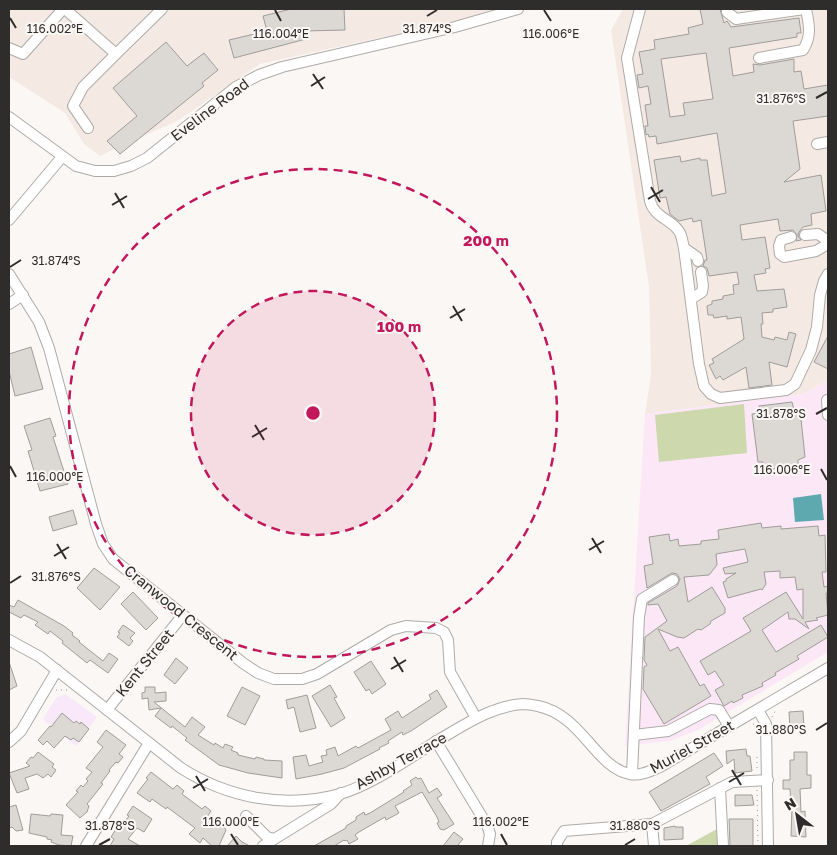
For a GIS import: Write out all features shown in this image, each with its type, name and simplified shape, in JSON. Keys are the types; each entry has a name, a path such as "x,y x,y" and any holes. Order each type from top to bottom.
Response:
{"street":[{"path":"9,48 22,54 64,9 116,54"},
{"path":"88,128 73,106 83,87 162,9"},
{"name":"Eveline Road","path":"9,117 76,166 95,171 114,171 131,166 147,158 236,87 259,75 282,67 455,27 518,9"},
{"path":"640,9 627,58 650,201 652,209 680,232 684,248 699,364 704,386 711,394 720,398 786,390 795,384 810,350 817,327 820,295 828,274"},
{"path":"726,9 736,19 805,9 810,27 809,41 803,50 760,58"},
{"path":"818,144 828,142"},
{"path":"9,220 62,157"},
{"path":"791,237 781,240 779,246 780,254 784,257 816,251 828,242 818,234 805,235"},
{"path":"684,248 698,257 698,261"},
{"path":"691,299 702,292 703,286 700,272"},
{"name":"Cranwood Crescent","path":"9,274 40,322 49,348 96,524 103,544 113,559 182,616 258,673 274,679 302,679 317,674 391,630 406,626 436,628 444,632 448,640 450,672 476,718"},
{"path":"9,304 23,295"},
{"path":"827,400 828,415"},
{"path":"632,774 639,617 642,599 673,580"},
{"name":"Kent Street","path":"107,710 182,616"},
{"name":"Ashby Terrace","path":"9,640 40,657 195,777 224,790 257,798 294,801 341,793 376,777 476,718 499,708 524,704 546,708 569,720 606,760 624,772 632,774"},
{"name":"Muriel Street","path":"632,774 644,774 660,768 828,668"},
{"path":"9,742 21,730 57,670"},
{"path":"634,735 668,731 710,709 719,710 729,726"},
{"path":"758,710 766,724 762,780 768,846"},
{"path":"436,741 487,825 490,834 489,845"},
{"path":"86,846 149,743"},
{"path":"557,846 557,842 564,831 652,824 732,782 762,780"},
{"path":"720,788 723,846"},
{"path":"263,846 331,804 341,793"},
{"path":"246,816 267,836 274,839"},
{"path":"652,824 654,846"}],"path":[{"path":"53,691 67,690"},
{"path":"771,718 776,709"},
{"path":"749,722 756,725 756,731"},
{"path":"757,756 762,780 758,846"}],"shaded area":[{"path":"9,9 511,9 260,64 179,120 100,156 84,144 65,113 9,77"},
{"path":"623,9 828,9 828,380 803,394 645,414 651,373 649,287 611,30"},
{"path":"828,380 828,652 698,730 670,741 625,746 645,414 803,394"},
{"path":"65,694 97,717 76,746 43,719 56,698"}],"green space":[{"path":"744,404 747,453 659,462 655,415"},
{"path":"717,829 717,846 686,846"}],"water":[{"path":"821,494 824,520 795,522 793,498"}],"building":[{"path":"291,9 344,9 345,30 304,31 306,39 234,58 229,40 267,31 263,16"},
{"path":"700,9 720,9 724,23 727,21 731,27 799,18 801,33 797,33 797,37 729,48 733,76 754,72 753,64 760,65 794,59 794,72 801,71 804,89 828,85 828,116 793,121 800,169 784,182 821,175 826,211 811,214 812,225 803,227 798,236 801,240 796,241 797,235 793,230 780,231 778,219 740,225 742,240 765,237 770,268 765,269 766,273 754,275 757,291 784,289 787,307 773,309 773,312 762,313 762,337 774,340 775,337 787,340 789,332 796,334 787,367 769,362 772,385 749,388 746,367 723,380 720,376 716,379 709,365 714,363 712,359 744,339 741,317 727,319 727,316 714,318 713,315 708,315 707,306 712,304 712,301 723,299 723,296 734,294 733,285 739,284 737,272 709,276 707,268 703,266 705,260 707,260 701,220 693,222 692,218 679,221 670,214 666,197 660,198 654,160 680,156 681,162 700,158 700,160 707,160 712,196 726,193 717,133 657,144 656,136 649,137 648,134 646,135 645,126 648,126 645,105 651,104 648,86 639,88 637,75 643,74 639,52 655,49 654,40 689,34 688,28 703,24","holes":["706,53 713,99 683,103 685,115 670,117 661,59"]},
{"path":"166,42 187,66 204,53 218,70 202,83 204,86 120,154 107,141 137,116 113,88"},
{"path":"828,336 828,369 814,362"},
{"path":"31,347 43,389 15,396 9,371 9,354"},
{"path":"792,402 794,410 800,410 805,457 798,460 798,466 765,470 763,462 758,462 752,414 761,413 759,406"},
{"path":"50,418 56,436 53,437 68,484 40,491 28,451 32,450 24,426"},
{"path":"73,510 77,524 53,531 49,517"},
{"path":"761,523 762,528 781,526 781,529 818,526 819,536 825,535 826,572 822,572 824,587 828,586 828,593 826,593 828,615 816,618 818,620 805,622 809,629 795,619 789,619 788,612 762,630 776,652 821,625 828,637 797,656 799,659 775,673 776,675 762,683 763,686 742,695 743,698 733,703 732,701 724,706 715,690 724,685 715,671 708,675 700,661 751,631 743,618 786,592 803,619 803,589 797,590 795,577 780,578 780,571 764,572 766,584 762,590 728,598 723,582 736,573 725,574 723,568 748,562 745,549 716,554 717,565 709,575 684,577 688,602 712,587 725,608 725,613 711,621 710,624 701,630 698,629 684,638 658,629 670,651 678,647 700,686 704,684 711,696 664,724 643,689 644,667 647,665 644,660 645,637 667,621 658,604 648,605 648,603 677,586 680,579 677,574 672,573 647,588 644,566 653,564 649,537 669,534 670,541 678,539 679,546 701,544 701,541 719,539 718,530"},
{"path":"94,568 120,587 100,610 77,588"},
{"path":"133,592 158,618 146,630 121,604"},
{"path":"18,600 64,626 73,633 72,635 79,642 103,661 109,653 118,659 108,673 90,660 87,663 50,631 48,634 35,625 38,622 24,615 21,618 9,612 9,605 14,607"},
{"path":"123,625 135,633 130,638 133,641 129,646 117,637"},
{"path":"176,658 188,668 175,684 164,675"},
{"path":"371,661 386,684 372,694 369,689 366,691 354,672"},
{"path":"9,662 17,686 9,690"},
{"path":"330,685 337,697 334,698 345,718 331,727 312,696"},
{"path":"145,687 155,687 155,693 166,692 166,701 154,702 185,727 192,717 205,727 198,735 214,745 215,743 223,748 225,744 233,747 231,750 238,753 238,755 255,759 256,757 264,760 282,761 282,778 248,773 219,765 185,740 187,738 172,726 171,728 155,716 161,708 149,710 148,698 142,699"},
{"path":"242,687 260,696 245,725 227,716"},
{"path":"437,690 447,707 411,731 403,735 402,732 380,749 344,768 296,779 293,757 306,755 309,766 323,762 321,756 327,755 326,750 335,747 338,756 356,746 358,748 391,730 385,719 398,711 402,718 431,699 429,695"},
{"path":"307,695 316,728 300,732 294,707 288,709 286,700"},
{"path":"803,711 804,728 790,729 789,712"},
{"path":"62,713 74,723 76,721 80,724 81,722 89,729 79,742 65,736 54,748 47,741 43,745 38,740"},
{"path":"106,730 126,745 119,754 123,757 109,770 101,783 103,784 87,804 89,806 87,812 80,818 66,805 78,792 76,791 81,785 83,787 88,781 86,779 92,772 86,768 103,747 97,742"},
{"path":"746,749 747,756 750,756 752,771 735,773 734,759 727,764 726,751"},
{"path":"38,752 54,764 52,767 56,770 51,777 48,774 43,778 37,774 25,778 29,789 17,793 9,773 30,766 26,763"},
{"path":"794,752 807,752 807,775 811,775 811,788 800,789 801,812 805,811 806,837 791,836 792,807 790,789 783,789 783,780 790,780 790,760 794,760"},
{"path":"714,753 723,766 706,777 710,784 661,811 649,792"},
{"path":"151,772 173,789 177,785 184,791 182,794 202,809 205,806 211,811 207,817 226,830 219,846 212,846 203,838 200,843 189,834 195,828 167,807 166,809 152,799 150,802 137,793"},
{"path":"416,777 418,779 421,778 429,793 437,788 442,795 437,798 454,824 444,830 440,829 437,817 422,792 395,806 399,813 386,820 385,817 359,832 355,835 358,839 349,844 347,840 344,840 334,846 314,846 346,828 346,826 356,820 356,817 364,812 365,815 370,813 404,792 412,785 410,781"},
{"path":"735,795 752,795 754,805 735,806"},
{"path":"16,805 23,830 16,831 12,827 9,828 9,807"},
{"path":"133,806 152,819 144,832 137,828 128,839 140,846 110,846 114,839 111,837 129,816 127,815"},
{"path":"31,814 63,815 61,835 73,836 71,846 59,845 51,842 52,840 47,839 47,837 29,833"},
{"path":"729,819 753,819 753,846 730,846"},
{"path":"683,827 683,839 664,840 664,828"},
{"path":"454,832 463,839 457,846 443,846"},
{"path":"236,836 242,842 250,846 227,846"}]}
